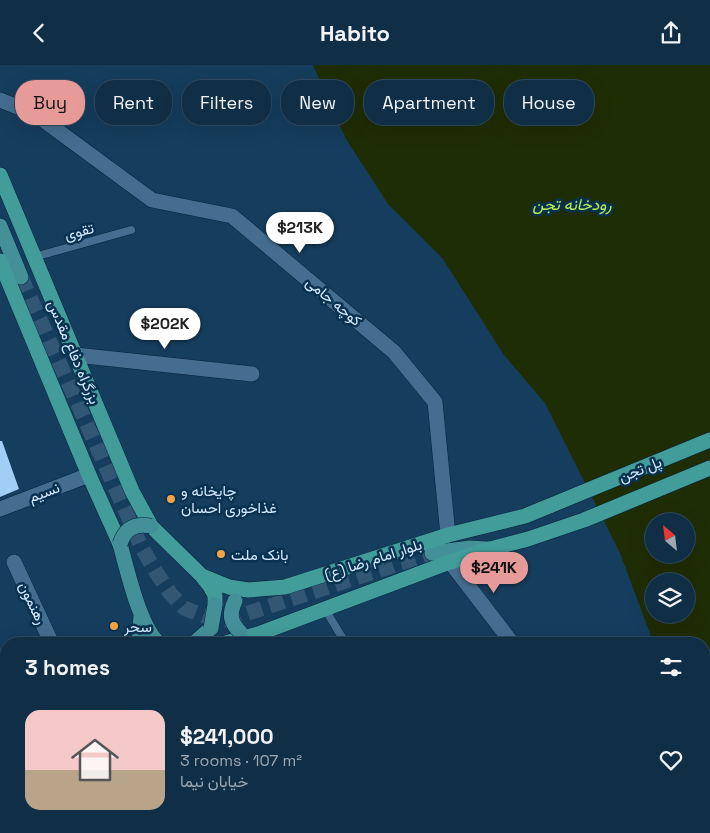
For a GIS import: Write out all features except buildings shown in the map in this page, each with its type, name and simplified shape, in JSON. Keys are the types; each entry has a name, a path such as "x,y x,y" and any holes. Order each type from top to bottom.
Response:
{"highway":[{"name":"بزرگراه دفاع مقدس","path":"0,175 136,499 152,527 202,576"},
{"path":"1,267 120,544"},
{"name":"پل تجن","path":"570,497 710,440"},
{"name":"پل تجن","path":"584,520 710,468"},
{"name":"بلوار امام رضا (ع)","path":"202,576 229,587 253,590 286,587 448,535 525,516 570,497"},
{"name":"بلوار امام رضا (ع)","path":"246,637 450,562 584,520"},
{"path":"202,576 213,591 215,605"}],"main road":[{"path":"0,226 20,277"},
{"path":"107,514 119,524 131,522 138,515 139,507 136,499"},
{"path":"152,527 143,525 132,527 123,535 120,544 141,611 149,632 154,637"},
{"path":"432,553 470,548 490,549"},
{"path":"253,590 242,594 235,601 230,612 233,625 240,631 259,633"},
{"path":"201,637 211,628 215,605"},
{"path":"139,637 141,611"}],"street":[{"name":"کوچه جامی","path":"0,100 35,114 152,200 232,216 394,352 435,403 448,535"},
{"path":"76,355 252,374"},
{"name":"نسیم","path":"0,509 89,475"},
{"name":"رهنمون","path":"14,562 49,637"},
{"path":"450,562 509,637"}],"lane":[{"name":"تقوی","path":"34,257 131,231"},
{"path":"325,609 342,637"}],"water":[{"name":"رودخانه تجن","path":"313,65 710,65 710,637 651,637 646,623 695,623 695,573 645,573 645,620 620,553 545,403 504,355 443,259 388,204 346,139 340,125 354,125 354,80 320,80"}],"tunnel":[{"path":"21,277 142,548 170,593 184,608 204,616 227,620 432,553"}],"place":[{"name":"چایخانه و غذاخوری احسان","path":"171,499"},
{"name":"بانک ملت","path":"221,554"},
{"name":"سحر","path":"114,626"}]}
